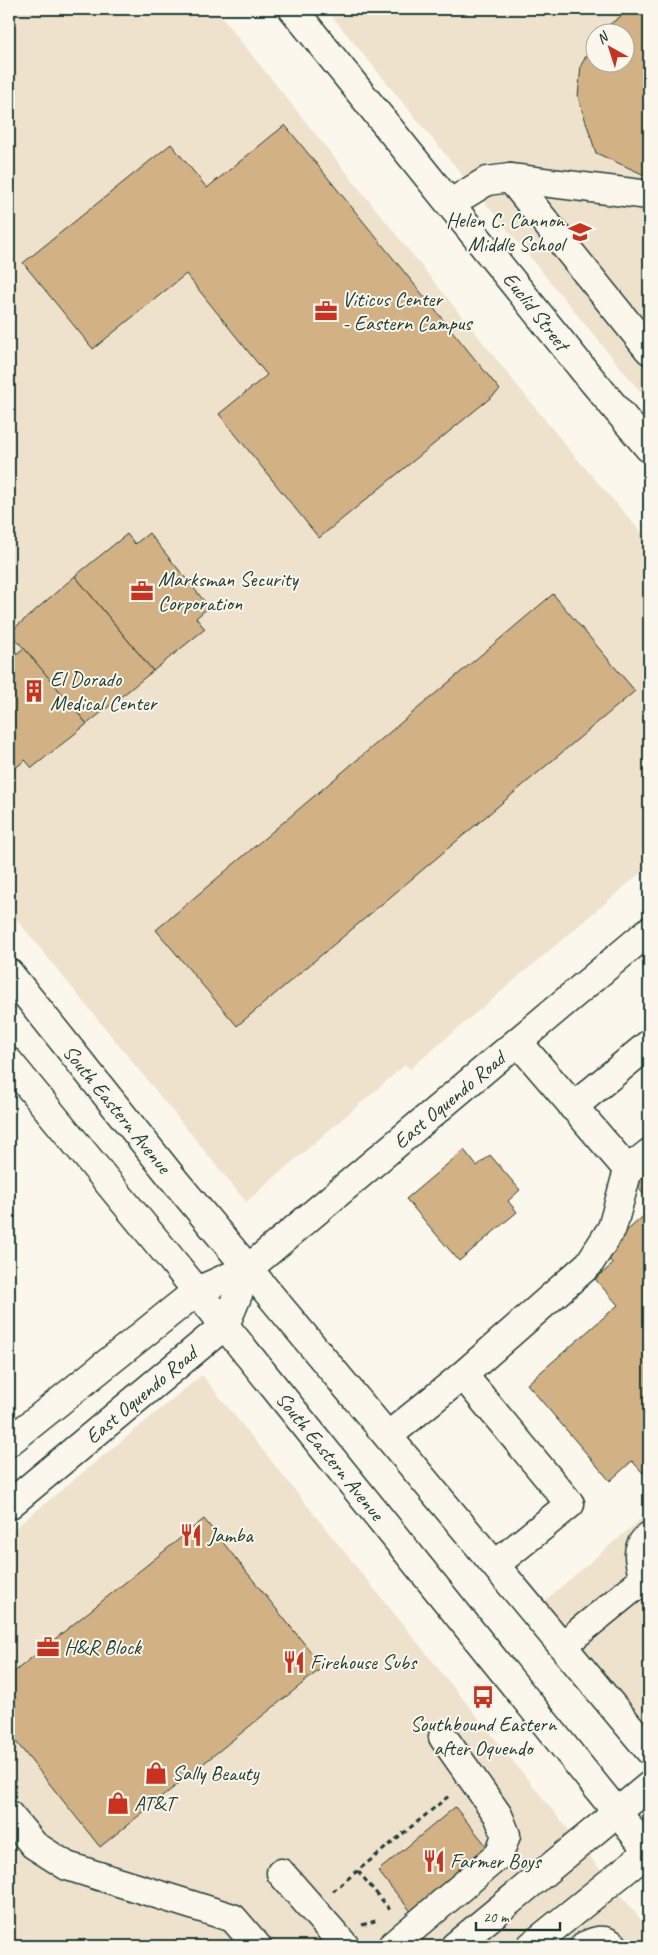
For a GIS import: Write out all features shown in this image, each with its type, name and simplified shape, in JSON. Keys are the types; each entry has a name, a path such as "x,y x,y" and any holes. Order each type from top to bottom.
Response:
{"main road":[{"name":"Euclid Street","path":"293,9 649,448"},
{"path":"510,178 649,350"},
{"path":"451,203 487,181 510,178 649,194"},
{"name":"East Oquendo Road","path":"9,1442 197,1291 249,1268 649,931"},
{"name":"South Eastern Avenue","path":"9,973 249,1268 649,1750"},
{"path":"518,1042 628,1170"},
{"path":"573,1107 649,1044"},
{"name":"South Eastern Avenue","path":"9,1062 197,1291 649,1852"},
{"path":"388,1436 463,1375 590,1264 612,1228 628,1170 649,1153"},
{"name":"East Oquendo Road","path":"9,1505 225,1326 249,1268"},
{"path":"463,1375 570,1504 495,1565"},
{"path":"563,1645 646,1583 638,1557 641,1543 649,1536"},
{"path":"392,1946 499,1856 506,1835 498,1816 443,1737"},
{"path":"455,1946 649,1786"},
{"path":"9,1815 34,1845 67,1866 233,1918 257,1946"},
{"path":"531,1946 649,1852"},
{"path":"282,1873 349,1936"},
{"path":"584,1946 597,1940 609,1942 614,1946"}],"path":[{"path":"331,1893 472,1777"},
{"path":"349,1936 391,1911 358,1871"}],"shaded area":[{"path":"9,9 215,9 571,452 649,541 649,866 410,1069 405,1065 246,1202 9,910"},
{"name":"Helen C. Cannon Middle School","path":"326,9 649,9 649,402"},
{"path":"202,1375 649,1930 649,1946 9,1946 9,1533"},
{"path":"649,1512 649,1750 534,1610"}],"building":[{"path":"631,9 649,9 649,177 596,153 578,97 581,65 586,56 586,72 636,72 636,22 613,22"},
{"name":"Viticus Center - Eastern Campus","path":"285,125 500,390 319,538 219,414 267,375 186,274 93,349 23,263 171,144 207,188"},
{"name":"Marksman Security Corporation","path":"149,533 209,607 196,618 205,629 153,671 75,576 127,534 135,544"},
{"path":"75,576 153,671 87,724 10,632"},
{"path":"553,594 635,691 237,1026 156,930"},
{"name":"El Dorado Medical Center","path":"24,648 87,724 32,768 25,760 12,771 9,767 9,653 12,657"},
{"path":"464,1150 477,1166 490,1155 520,1190 508,1201 517,1212 459,1261 406,1199"},
{"path":"649,1163 649,1201 631,1179"},
{"path":"649,1211 649,1469 643,1473 632,1461 610,1481 527,1384 618,1305 595,1279 613,1264 603,1252"},
{"path":"204,1519 323,1667 100,1847 9,1733 9,1676"},
{"name":"Farmer Boys","path":"455,1807 490,1850 413,1914 378,1871"}],"place":[{"name":"Helen C. Cannon Middle School","path":"580,232"},
{"name":"Viticus Center - Eastern Campus","path":"326,311"},
{"name":"Marksman Security Corporation","path":"142,591"},
{"name":"El Dorado Medical Center","path":"34,691"},
{"name":"Jamba","path":"191,1535"},
{"name":"H&R Block","path":"48,1647"},
{"name":"Firehouse Subs","path":"294,1662"},
{"name":"Southbound Eastern after Oquendo","path":"483,1697"},
{"name":"Sally Beauty","path":"156,1773"},
{"name":"AT&T","path":"118,1803"},
{"name":"Farmer Boys","path":"434,1861"}]}
